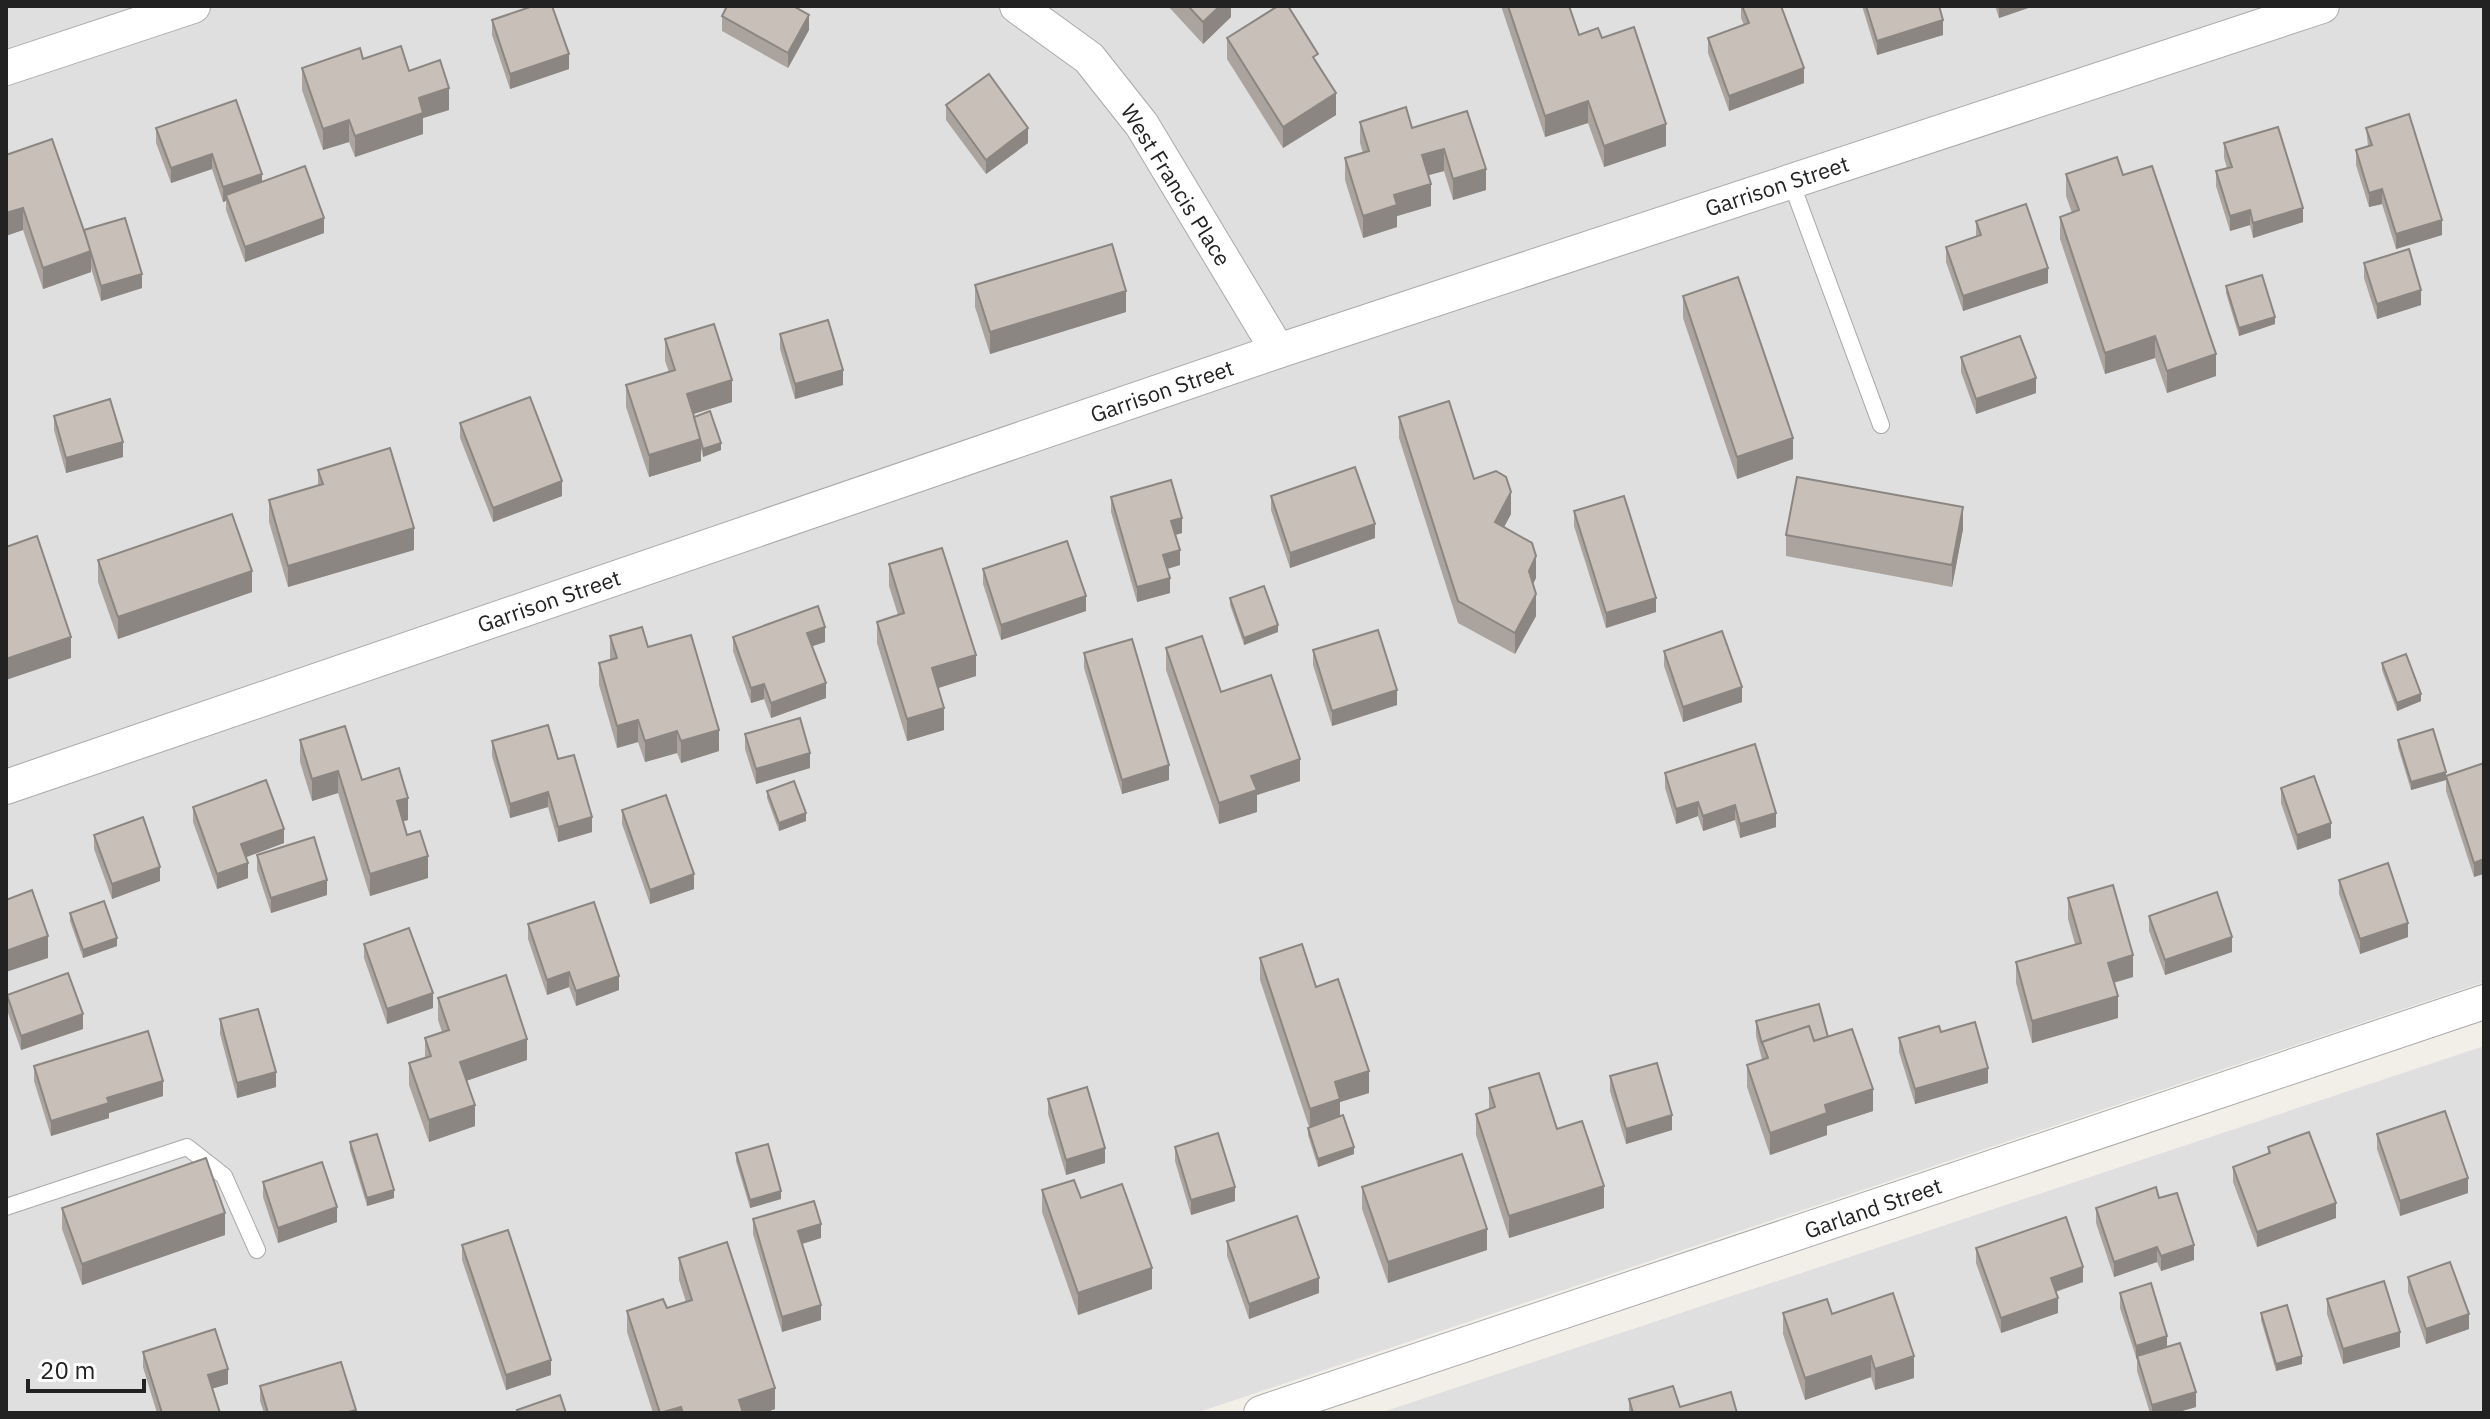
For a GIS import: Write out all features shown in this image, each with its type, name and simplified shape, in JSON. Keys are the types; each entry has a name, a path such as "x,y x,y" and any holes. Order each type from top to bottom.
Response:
{"street":[{"path":"6,68 193,6"},
{"name":"West Francis Place","path":"1017,6 1089,58 1142,125 1278,351"},
{"name":"Garrison Street","path":"6,787 1278,351 2322,6"},
{"name":"Garland Street","path":"1261,1413 2484,1002"}],"lane":[{"path":"1791,182 1881,425"},
{"path":"6,1207 187,1147 224,1176 257,1250"}],"shaded area":[{"path":"6,6 2484,6 2484,982 1196,1413 6,1413"},
{"path":"2484,1046 2484,1413 1380,1413"}],"building":[{"path":"533,6 552,6 569,54 510,74 492,20"},
{"path":"727,6 793,6 809,15 788,53 722,16"},
{"path":"1188,6 1220,6 1203,22"},
{"path":"1278,6 1288,6 1318,54 1313,57 1336,93 1283,127 1227,38"},
{"path":"1508,6 1569,6 1579,35 1598,28 1602,38 1634,27 1666,124 1604,146 1588,101 1545,116"},
{"path":"1742,6 1781,6 1804,68 1729,96 1708,38 1749,23"},
{"path":"1866,6 1939,6 1943,20 1877,41"},
{"path":"401,46 409,71 440,60 449,88 419,98 423,113 355,136 349,120 323,129 302,68 360,48 363,59"},
{"path":"989,74 1028,128 986,160 946,105"},
{"path":"236,100 262,174 223,187 212,154 171,168 156,128"},
{"path":"1406,107 1412,128 1467,111 1486,169 1453,179 1444,149 1422,155 1431,184 1394,195 1397,205 1363,216 1345,158 1369,151 1360,122"},
{"path":"2409,114 2442,220 2396,234 2382,189 2369,193 2356,150 2372,145 2366,128"},
{"path":"2278,127 2303,208 2253,223 2250,210 2230,216 2216,171 2232,167 2224,143"},
{"path":"52,139 91,251 43,268 23,208 6,213 6,155"},
{"path":"2117,157 2123,175 2152,166 2216,354 2167,371 2155,336 2105,353 2060,217 2079,210 2066,174"},
{"path":"305,166 324,218 245,247 226,195"},
{"path":"2026,204 2048,268 1963,296 1946,247 1981,235 1976,221"},
{"path":"125,218 142,274 101,286 84,230"},
{"path":"1112,244 1126,291 990,332 975,285"},
{"path":"2409,249 2421,290 2377,304 2364,263"},
{"path":"2262,275 2275,317 2239,328 2226,286"},
{"path":"1738,277 1793,438 1737,457 1683,296"},
{"path":"828,320 843,370 795,384 780,334"},
{"path":"714,324 732,380 687,394 701,439 649,455 626,385 675,370 665,339"},
{"path":"2020,336 2036,378 1976,399 1961,357"},
{"path":"530,397 562,481 493,508 460,423"},
{"path":"110,399 123,442 66,458 54,416"},
{"path":"1449,401 1474,479 1496,471 1506,477 1511,492 1495,522 1532,543 1536,556 1529,571 1536,594 1515,633 1458,601 1399,417"},
{"path":"710,411 721,443 703,449 694,417"},
{"path":"390,448 414,528 288,566 269,500 323,484 318,470"},
{"path":"1355,467 1375,524 1290,553 1271,496"},
{"path":"1797,477 1963,507 1952,565 1786,535"},
{"path":"1171,480 1182,518 1171,521 1180,550 1163,555 1170,578 1137,587 1111,497"},
{"path":"1624,496 1656,598 1606,613 1574,511"},
{"path":"232,514 252,571 118,617 98,560"},
{"path":"37,536 71,637 6,659 6,547"},
{"path":"1067,541 1086,596 1001,625 983,569"},
{"path":"942,548 976,655 932,668 944,708 907,719 877,622 904,613 889,564"},
{"path":"1264,586 1278,625 1244,638 1230,598"},
{"path":"818,606 825,627 807,633 826,683 771,703 764,684 751,688 733,637"},
{"path":"642,627 648,647 691,635 719,730 681,741 677,731 645,741 638,720 617,726 599,663 617,658 610,636"},
{"path":"1378,630 1397,690 1332,711 1313,650"},
{"path":"1722,631 1742,687 1683,707 1664,651"},
{"path":"1202,636 1221,692 1271,675 1300,759 1251,776 1257,790 1219,803 1166,648"},
{"path":"1132,639 1169,765 1122,780 1084,653"},
{"path":"2406,654 2421,694 2397,703 2382,663"},
{"path":"800,718 810,753 756,769 745,734"},
{"path":"548,725 558,759 574,755 592,817 558,827 548,792 510,804 492,741"},
{"path":"345,726 362,780 399,768 408,798 397,801 407,835 420,831 428,856 370,874 338,771 312,779 300,740"},
{"path":"2433,729 2446,772 2411,782 2398,740"},
{"path":"1755,744 1776,813 1740,824 1735,805 1703,816 1698,802 1676,809 1665,773"},
{"path":"2484,763 2484,859 2474,863 2446,776"},
{"path":"2314,776 2331,823 2297,835 2281,788"},
{"path":"266,780 284,829 241,844 248,863 217,874 193,807"},
{"path":"794,781 806,813 779,823 767,791"},
{"path":"666,795 694,874 650,890 622,810"},
{"path":"143,817 160,867 112,884 94,835"},
{"path":"314,837 327,880 271,898 257,855"},
{"path":"2388,863 2408,923 2360,939 2339,880"},
{"path":"2113,885 2133,955 2108,963 2118,996 2032,1021 2016,962 2081,943 2068,898"},
{"path":"32,890 48,936 6,951 6,900"},
{"path":"2217,892 2232,937 2165,960 2149,916"},
{"path":"104,901 117,938 83,950 70,913"},
{"path":"594,902 619,976 576,991 569,972 547,980 528,924"},
{"path":"409,928 433,993 387,1009 364,944"},
{"path":"1302,944 1316,987 1338,979 1369,1071 1335,1082 1340,1099 1310,1109 1260,958"},
{"path":"68,973 83,1014 21,1036 7,995"},
{"path":"506,975 527,1039 460,1062 475,1105 429,1120 409,1063 431,1056 425,1038 449,1030 438,998"},
{"path":"1819,1004 1828,1037 1814,1041 1809,1026 1762,1044 1756,1021"},
{"path":"258,1009 276,1072 237,1083 220,1019"},
{"path":"1975,1022 1988,1068 1915,1089 1899,1038 1939,1026 1941,1032"},
{"path":"1809,1026 1814,1041 1852,1029 1873,1089 1825,1105 1827,1113 1770,1133 1747,1065 1768,1058 1762,1042"},
{"path":"148,1031 163,1081 107,1098 109,1103 51,1121 34,1066"},
{"path":"1657,1063 1672,1115 1626,1129 1610,1076"},
{"path":"1539,1073 1557,1129 1582,1121 1604,1186 1509,1216 1476,1114 1495,1107 1489,1088"},
{"path":"1087,1087 1105,1148 1066,1160 1048,1099"},
{"path":"2445,1111 2468,1178 2400,1201 2377,1134"},
{"path":"1343,1115 1354,1147 1318,1159 1308,1128"},
{"path":"2309,1132 2336,1203 2257,1232 2233,1167 2270,1153 2268,1147"},
{"path":"1218,1133 1235,1187 1191,1200 1175,1147"},
{"path":"377,1134 394,1190 367,1198 350,1142"},
{"path":"768,1144 781,1191 750,1200 736,1153"},
{"path":"1462,1154 1487,1229 1388,1262 1362,1187"},
{"path":"206,1158 225,1213 82,1264 62,1208"},
{"path":"322,1162 337,1207 278,1228 263,1182"},
{"path":"1074,1180 1081,1198 1122,1184 1152,1268 1078,1293 1042,1190"},
{"path":"2156,1187 2159,1198 2177,1193 2194,1245 2161,1256 2157,1247 2114,1262 2096,1208"},
{"path":"814,1201 821,1224 798,1231 821,1305 782,1317 753,1219"},
{"path":"1297,1216 1319,1278 1249,1304 1227,1241"},
{"path":"2066,1217 2083,1267 2051,1278 2058,1298 2001,1318 1976,1248"},
{"path":"508,1230 551,1360 506,1375 462,1245"},
{"path":"727,1242 775,1388 739,1400 743,1413 683,1413 681,1407 660,1413 627,1311 663,1299 667,1308 692,1300 679,1258"},
{"path":"2450,1262 2469,1314 2426,1329 2408,1277"},
{"path":"2384,1281 2400,1332 2343,1349 2327,1299"},
{"path":"2151,1283 2167,1336 2136,1346 2120,1293"},
{"path":"1893,1293 1914,1356 1875,1369 1871,1356 1805,1378 1783,1313 1827,1299 1832,1314"},
{"path":"2287,1305 2302,1356 2276,1364 2261,1313"},
{"path":"215,1329 228,1369 208,1375 220,1413 162,1413 143,1352"},
{"path":"2180,1343 2196,1392 2152,1405 2137,1356"},
{"path":"341,1362 356,1410 345,1413 268,1413 260,1386"},
{"path":"1673,1386 1680,1407 1731,1392 1737,1413 1633,1413 1629,1399"},
{"path":"560,1395 566,1413 519,1413 517,1410"}]}
